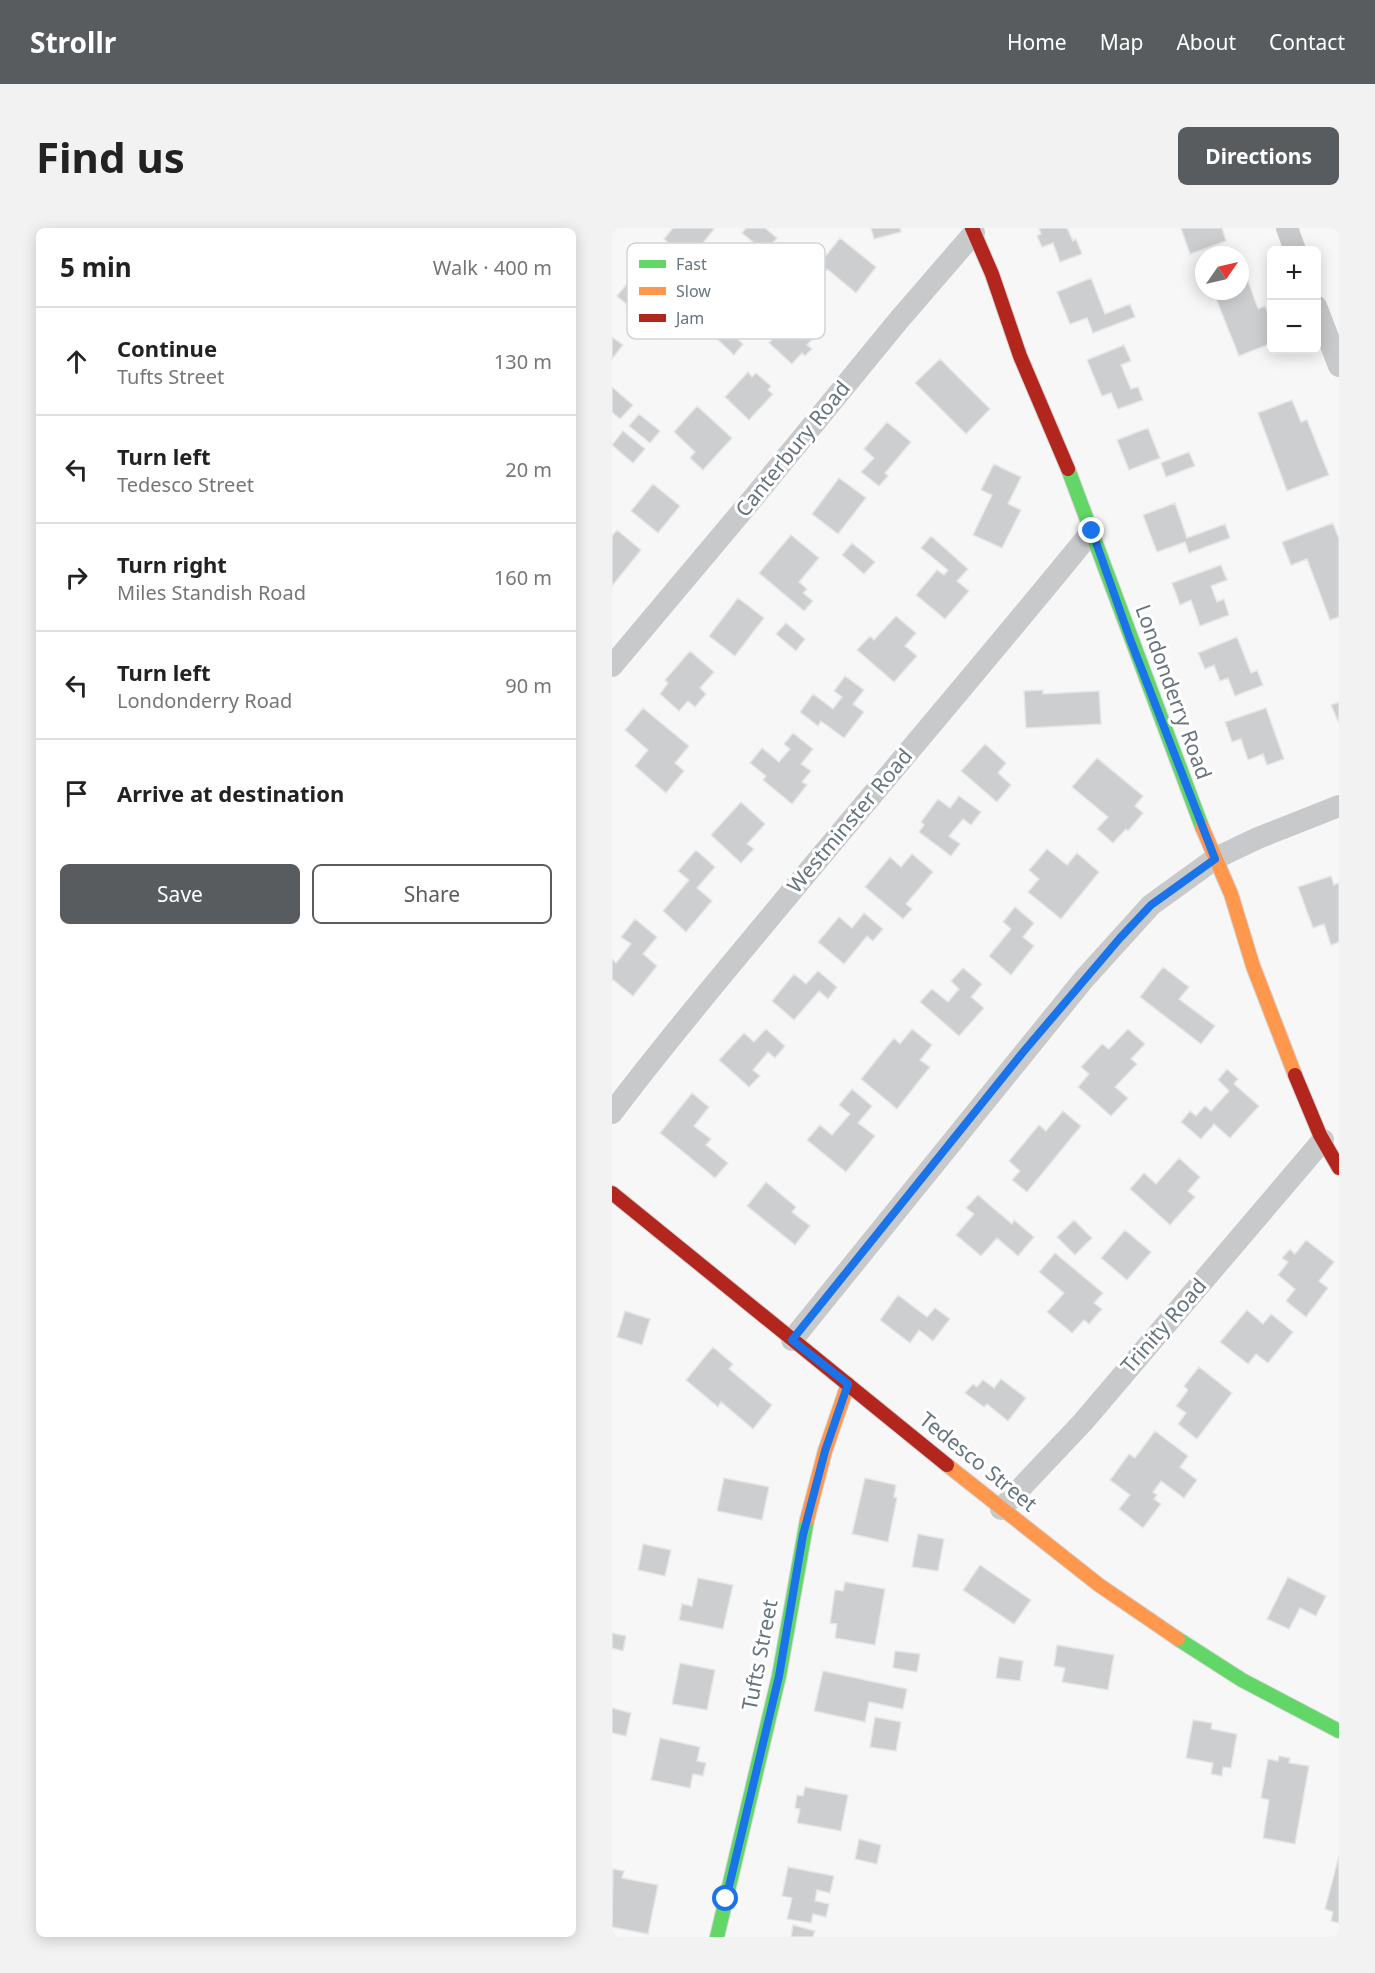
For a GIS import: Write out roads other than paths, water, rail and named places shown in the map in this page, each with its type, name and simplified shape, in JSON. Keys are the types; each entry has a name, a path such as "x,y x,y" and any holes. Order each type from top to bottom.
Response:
{"street":[{"path":"1287,228 1294,246"},
{"name":"Londonderry Road","path":"973,230 992,274 1020,356 1056,437 1092,531 1130,639 1230,894 1253,966 1298,1084 1323,1140 1339,1168"},
{"name":"Canterbury Road","path":"612,666 973,230"},
{"path":"1321,317 1339,366"},
{"name":"Westminster Road","path":"612,1113 642,1072 1092,531"},
{"path":"792,1340 1024,1051 1151,905 1215,859 1258,838 1339,806"},
{"name":"Trinity Road","path":"1001,1509 1083,1422 1323,1140"},
{"name":"Tedesco Street","path":"612,1193 1001,1509 1099,1585 1242,1680 1339,1731"},
{"name":"Tufts Street","path":"717,1937 779,1676 803,1535 825,1451 848,1384"}]}
